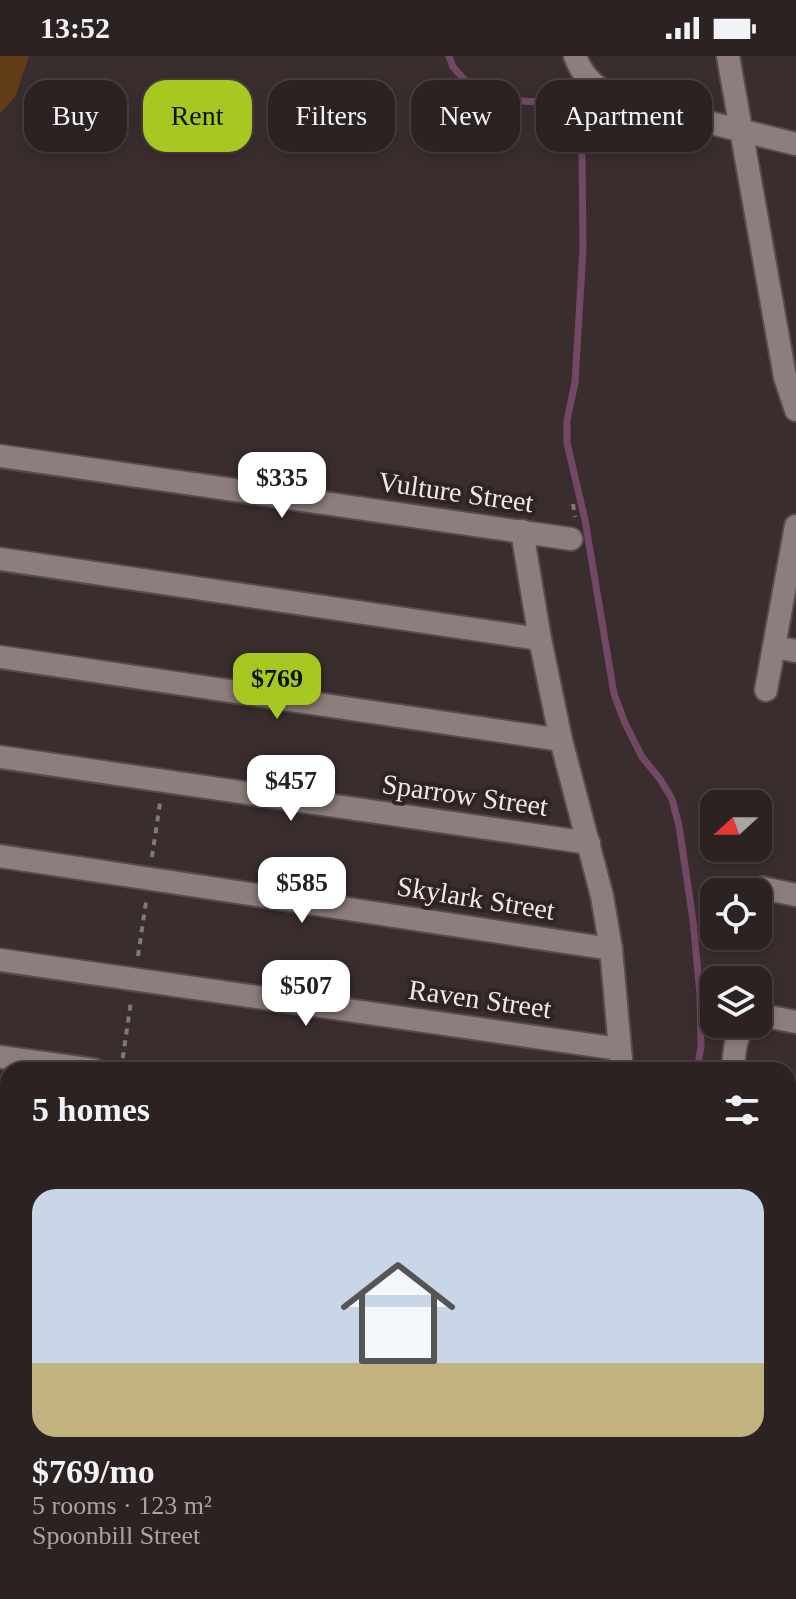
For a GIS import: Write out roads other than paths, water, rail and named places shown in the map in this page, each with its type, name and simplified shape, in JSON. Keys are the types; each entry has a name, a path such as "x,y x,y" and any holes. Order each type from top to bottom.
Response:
{"street":[{"path":"575,56 579,67 604,94 796,144"},
{"path":"728,56 789,357 785,377 796,410"},
{"name":"Vulture Street","path":"0,456 571,539"},
{"path":"522,531 561,740 602,896 611,949 620,1060"},
{"path":"766,690 785,649 795,535"},
{"path":"0,559 540,639"},
{"path":"0,657 561,740"},
{"name":"Sparrow Street","path":"0,757 589,843"},
{"name":"Skylark Street","path":"0,856 611,949"},
{"path":"772,890 796,895"},
{"name":"Raven Street","path":"0,960 620,1060"},
{"path":"772,1020 796,1022"},
{"path":"733,1062 737,1038"},
{"path":"0,1057 36,1062"}],"waterway":[{"path":"449,56 453,67 473,89 503,100 556,103 572,111 580,126 583,248 575,383 567,420 567,443 585,520 614,694 642,757 672,799 679,826 700,995 698,1062"}]}
